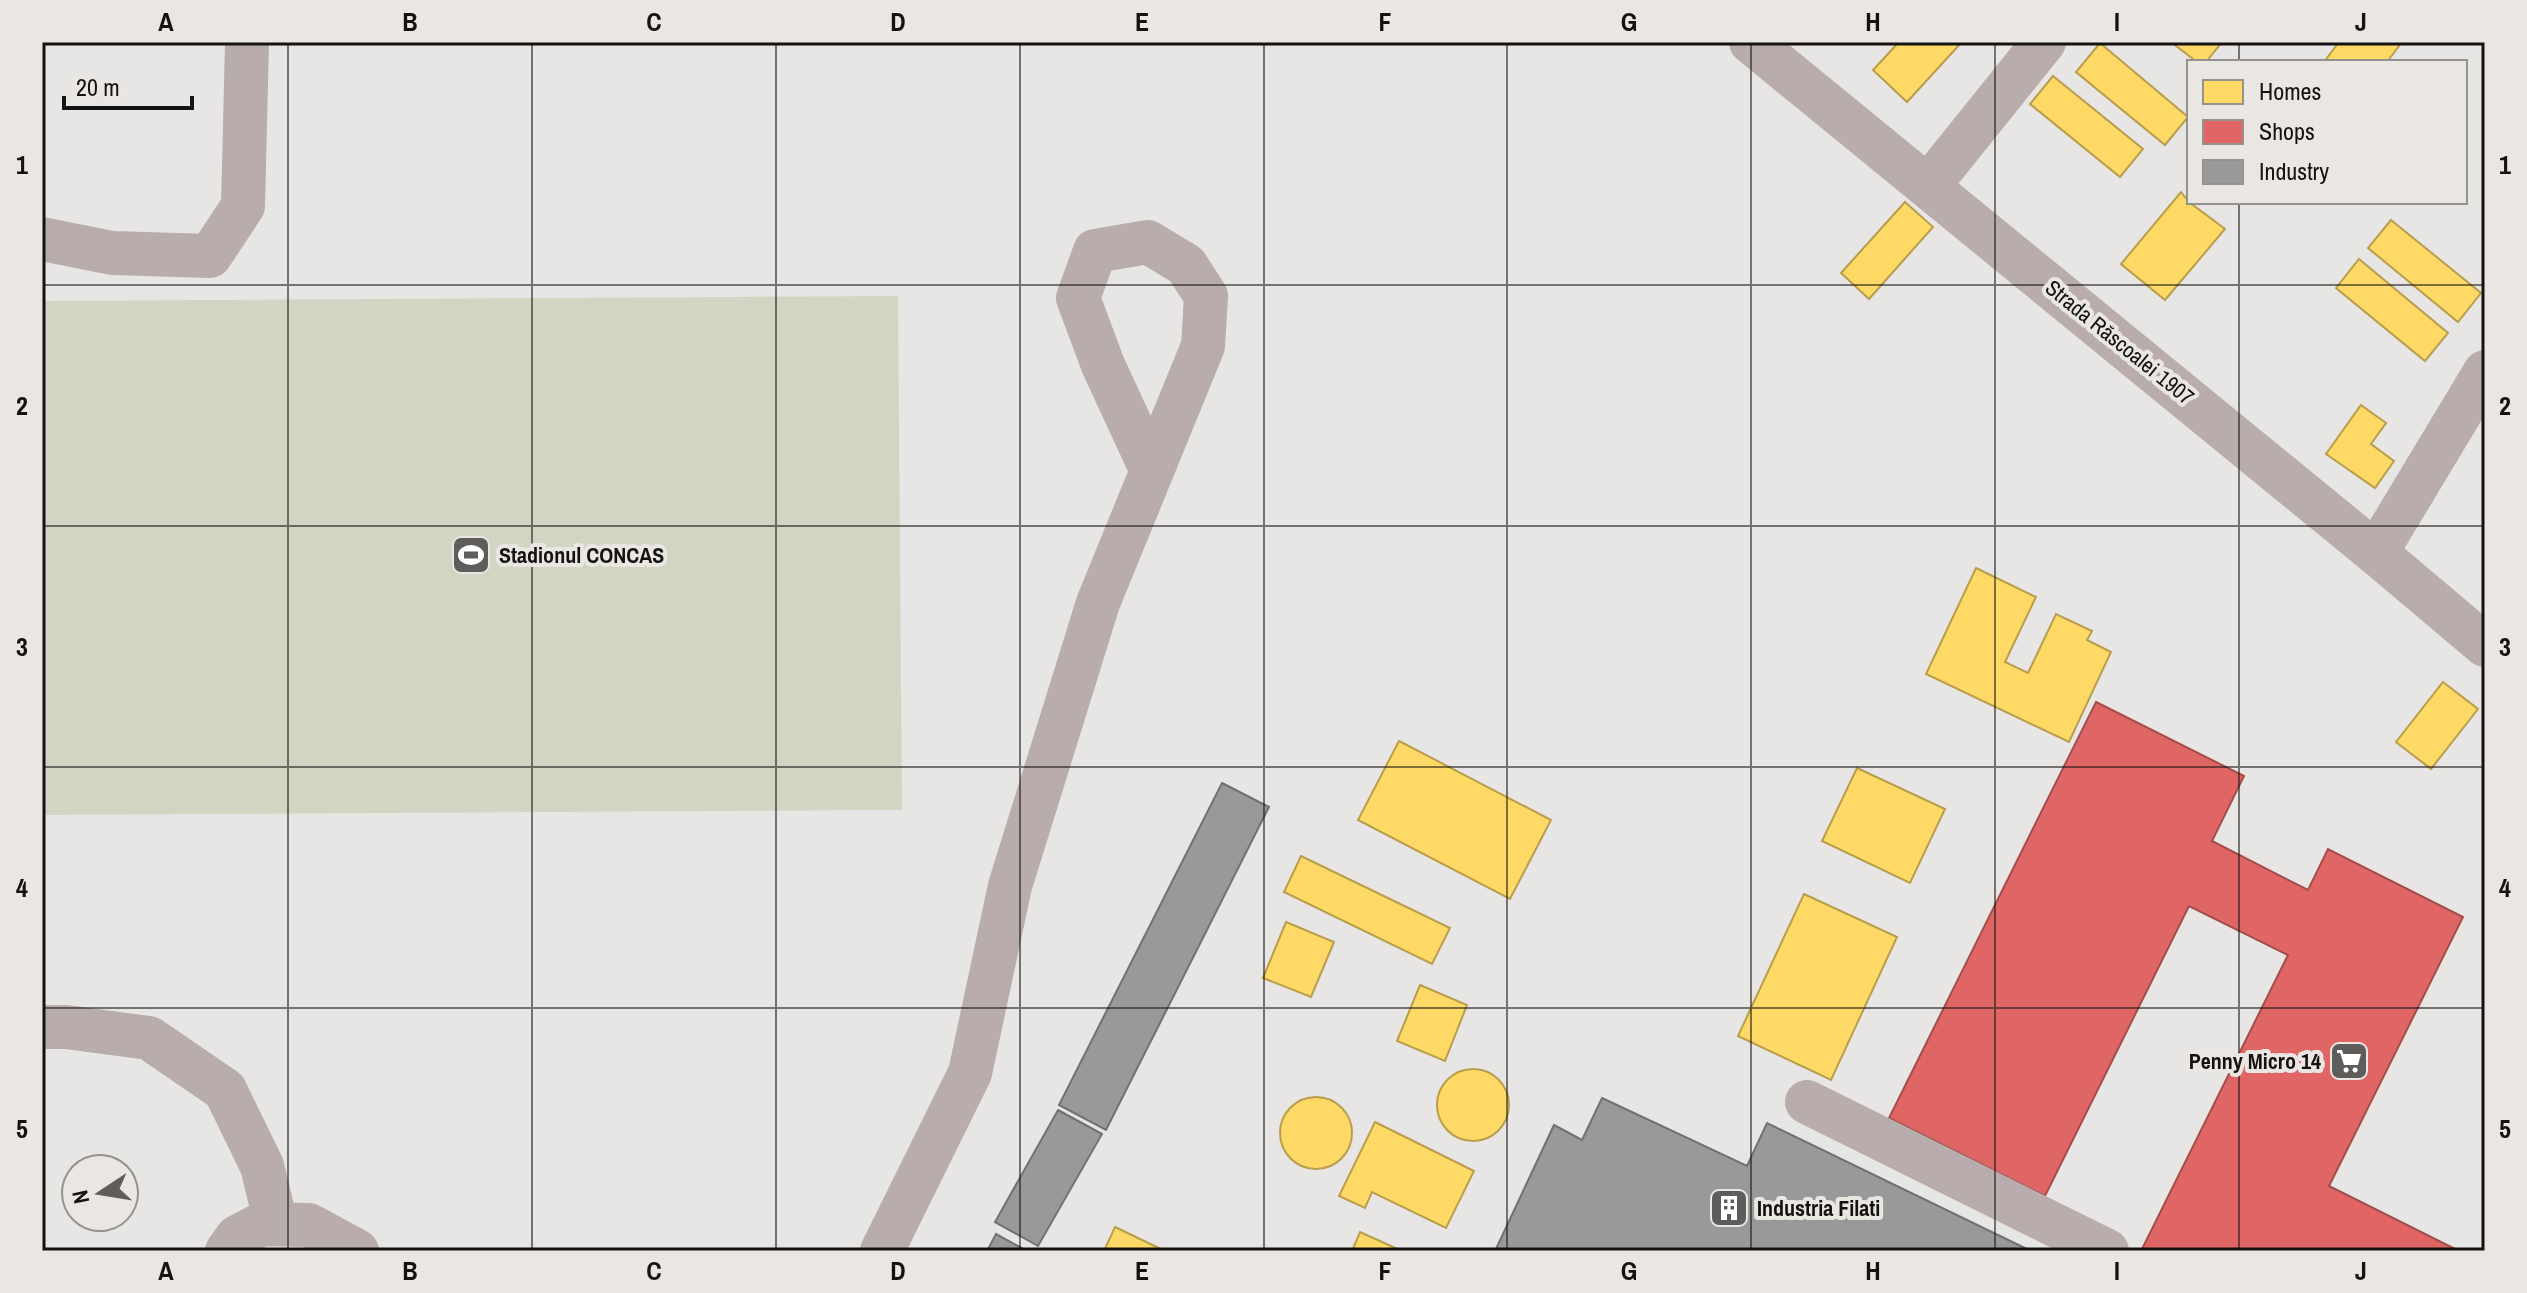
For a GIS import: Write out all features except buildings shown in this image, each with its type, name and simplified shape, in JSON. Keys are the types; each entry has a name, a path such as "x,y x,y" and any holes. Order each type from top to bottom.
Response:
{"street":[{"path":"42,239 112,253 210,256 243,206 247,42"},
{"name":"Strada Răscoalei 1907","path":"1751,42 1929,185 2485,645"},
{"path":"1929,185 2044,42"},
{"path":"882,1251 970,1073 1010,886 1098,603 1152,471 1203,346 1206,296 1186,265 1148,242 1095,251 1078,298 1103,365 1152,471"},
{"path":"2376,553 2485,372"},
{"path":"42,1027 66,1027 149,1038 225,1090 262,1166 269,1224"},
{"path":"1807,1102 2107,1251"},
{"path":"227,1251 237,1237 269,1224 309,1225 357,1251"}],"green space":[{"name":"Stadionul CONCAS","path":"898,296 902,810 42,815 42,301"}],"place":[{"name":"Stadionul CONCAS","path":"471,555"},
{"name":"Penny Micro 14","path":"2349,1061"},
{"name":"Industria Filati","path":"1729,1208"}]}
